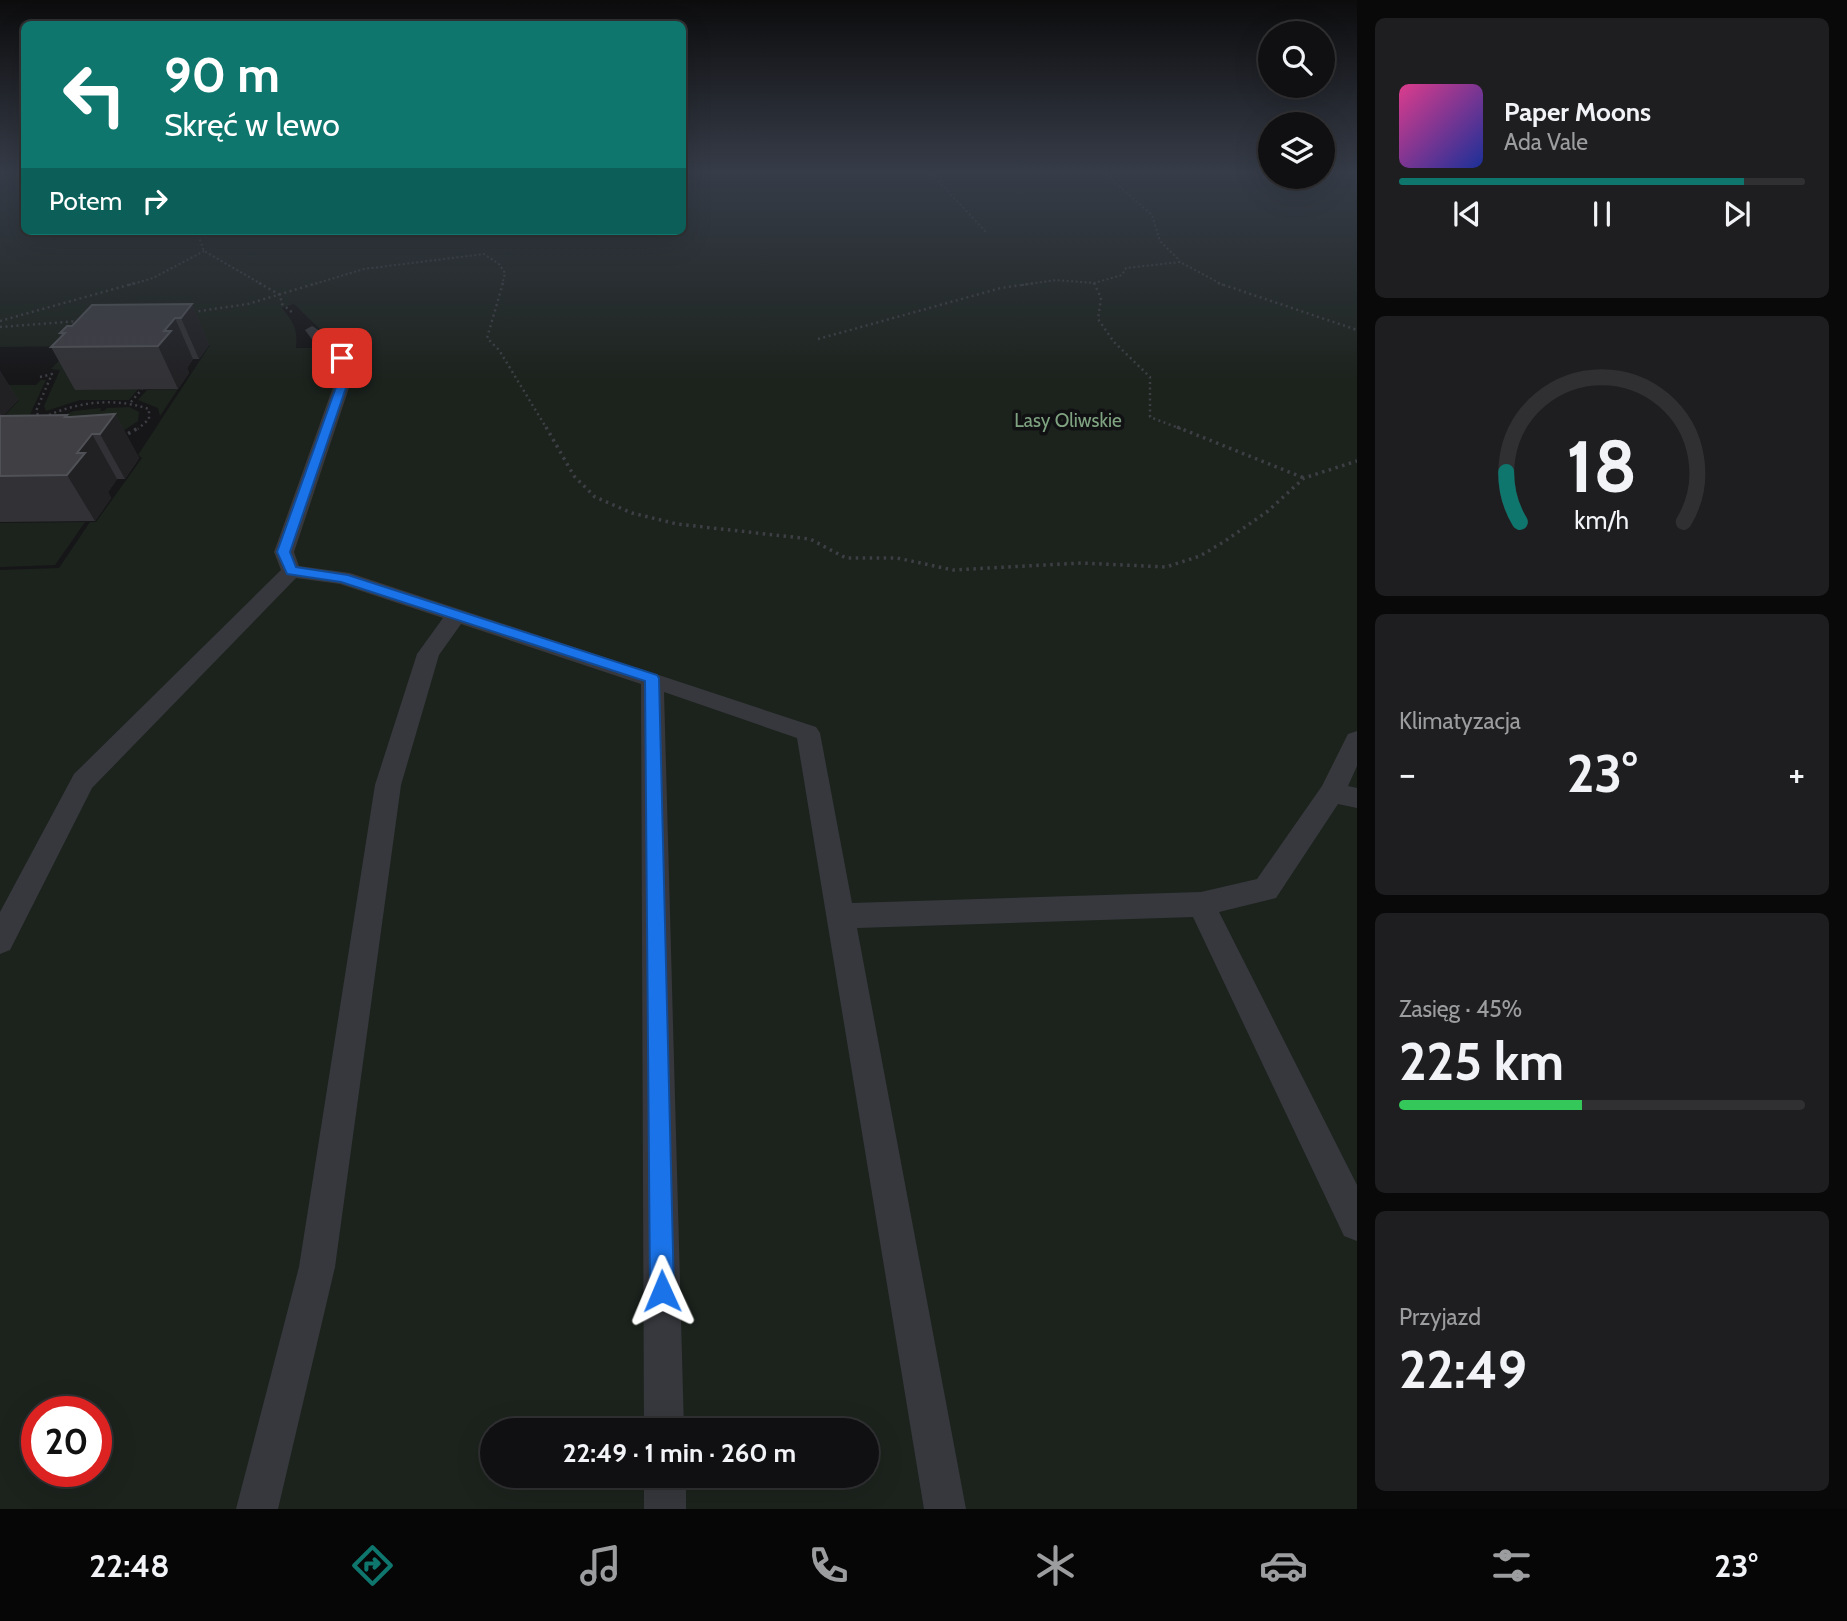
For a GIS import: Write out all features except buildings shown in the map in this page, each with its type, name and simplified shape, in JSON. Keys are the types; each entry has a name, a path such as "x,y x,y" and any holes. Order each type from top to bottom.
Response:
{"lane":[{"path":"291,571 284,552 345,376 342,358 322,343 312,330"},
{"path":"291,571 343,578 652,678 808,733 945,1509"},
{"path":"0,940 83,781 291,571"},
{"path":"257,1509 317,1267 388,785 428,654 456,615"},
{"path":"652,678 664,1418"},
{"path":"840,916 1201,904 1266,889 1345,795 1357,740"},
{"path":"1201,904 1357,1223"},
{"path":"665,1488 665,1509"}],"path":[{"path":"201,241 204,251 280,295 282,304 312,330"},
{"path":"1158,241 1180,262 1212,281 1357,330"},
{"path":"0,321 153,278 204,251"},
{"path":"186,313 248,304 363,270 484,254 499,264 505,273 487,338 499,350 524,388 574,476 595,497 632,513 677,524 810,539 846,558 897,558 953,570 1081,563 1166,568 1200,556 1225,541 1268,511 1304,478 1357,461"},
{"path":"818,338 1001,288 1056,280 1094,283 1122,275 1126,268 1180,262"},
{"path":"1094,283 1101,298 1098,319 1114,342 1150,377 1150,418 1267,461 1304,478"},
{"path":"0,327 79,321"},
{"path":"40,377 52,374 36,411 40,419"},
{"path":"131,403 142,389"},
{"path":"33,427 40,419 74,406 131,403 149,409 149,419 135,432 111,441"}],"green space":[{"name":"Lasy Oliwskie","path":"0,241 1357,241 1357,1509 0,1509 0,570 59,568 90,522 96,522 142,458 138,455 210,345 0,347","holes":["294,304 332,342 318,348 296,348 294,326 282,308"]},
{"path":"69,350 86,376 74,390 138,389 129,400 80,400 46,411 44,406 60,370 51,369"},
{"path":"41,380 46,380 24,427 0,421 19,400 0,400 0,385 36,385"},
{"path":"178,389 160,416 158,408 138,400 147,390"},
{"path":"129,407 139,412 138,421 117,435 54,419 74,411 101,408 100,411 104,411 107,408"},
{"path":"85,522 55,565 0,567 0,523"}],"route":[{"path":"342,358 345,376 284,552 291,571 343,578 652,678 662,1291"}]}
